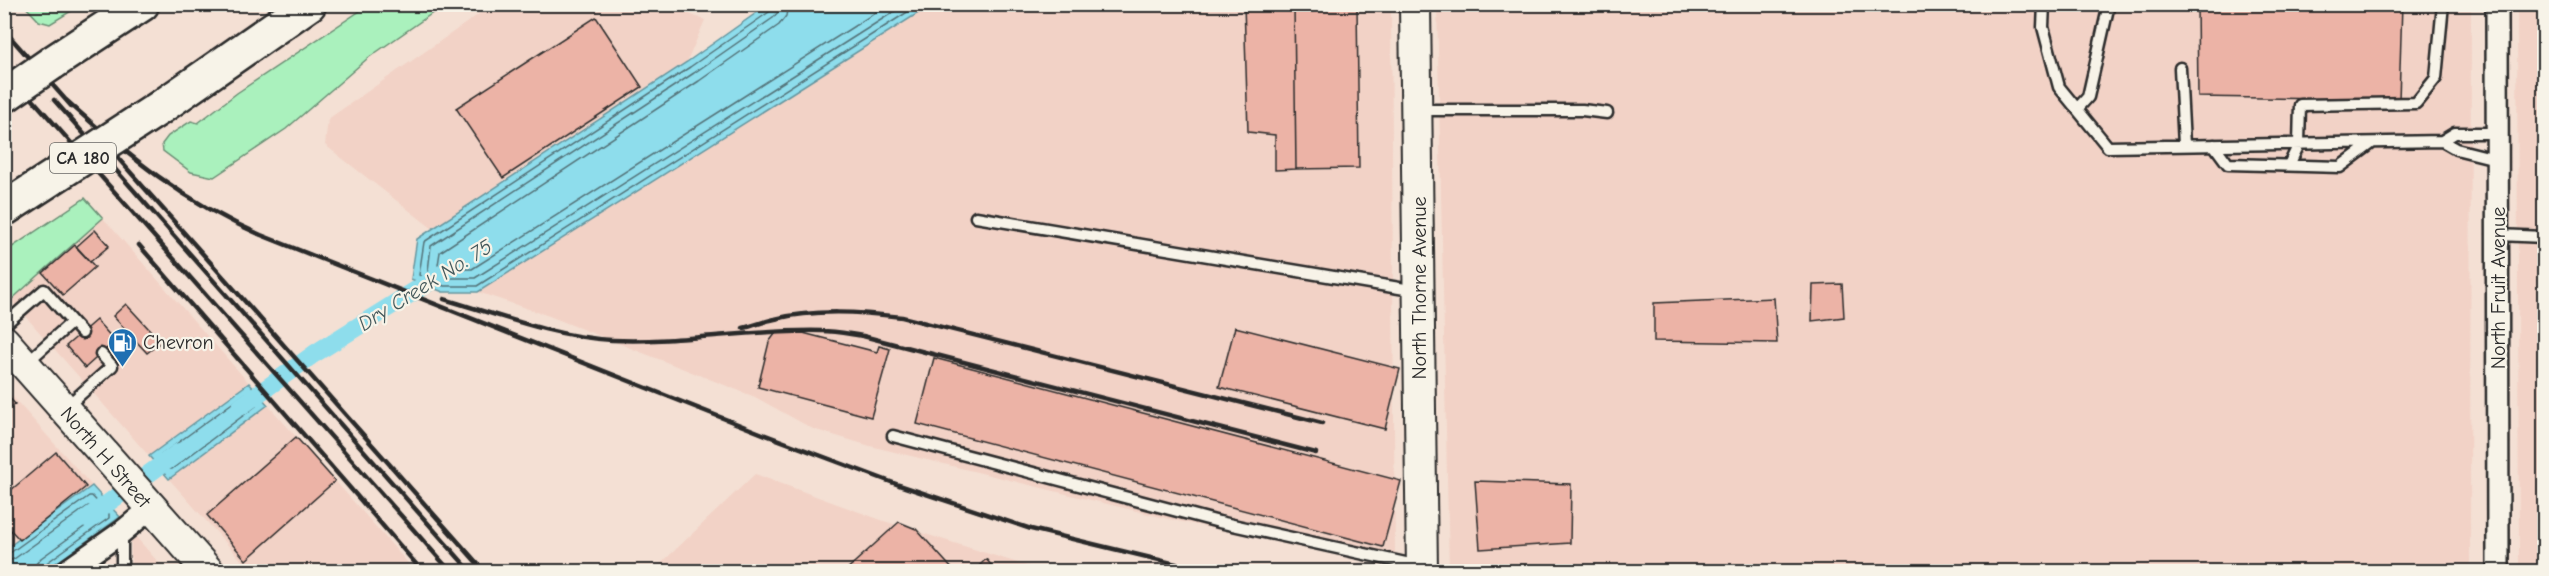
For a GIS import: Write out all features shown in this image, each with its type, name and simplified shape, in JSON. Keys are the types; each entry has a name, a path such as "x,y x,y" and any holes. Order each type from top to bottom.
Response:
{"highway":[{"path":"89,32 98,16 114,4"},
{"path":"4,96 52,63 89,32 142,4"},
{"name":"CA 180","path":"4,209 161,107 309,4"}],"street":[{"name":"North Thorne Avenue","path":"1415,4 1422,569"},
{"name":"North Fruit Avenue","path":"2498,4 2496,133 2499,236 2498,572"},
{"name":"North H Street","path":"4,341 209,572"},
{"path":"66,572 151,508"}],"lane":[{"path":"2044,4 2043,27 2059,87 2108,147 2442,141 2456,149 2496,159"},
{"path":"2077,109 2088,97 2109,4"},
{"path":"2289,165 2299,144 2300,105 2416,103 2436,78 2443,4"},
{"path":"2180,68 2184,146"},
{"path":"1418,110 1582,110 1607,113"},
{"path":"2442,141 2455,133 2496,133"},
{"path":"2214,145 2228,164 2340,167 2372,142"},
{"path":"2257,164 2265,144"},
{"path":"976,217 1417,291"},
{"path":"2499,236 2544,237"},
{"path":"4,325 44,290 82,333"},
{"path":"25,364 72,322"},
{"path":"64,409 112,366 101,354"},
{"path":"893,436 1219,522 1422,569"},
{"path":"122,532 122,572"}],"shaded area":[{"path":"492,5 665,5 705,20 687,62 433,229 325,145 328,119"},
{"path":"931,5 1391,5 1395,559 1273,541 1173,520 870,446 813,429 755,397 549,316 478,292"},
{"path":"1437,5 2471,5 2470,571 1449,571"},
{"path":"2517,5 2544,5 2544,572 2519,571"},
{"path":"103,218 249,383 149,456 11,300"},
{"path":"4,387 92,486 5,550 4,550"},
{"path":"268,405 415,571 251,571 169,479"},
{"path":"755,474 884,521 1043,571 652,572"},
{"path":"136,537 166,571 131,571 131,541"}],"green space":[{"path":"24,5 81,5 50,24 39,21"},
{"path":"369,5 444,5 368,58 286,129 214,177 191,172 163,151 162,144 168,136 191,121 198,123 237,93"},
{"path":"85,198 103,218 11,300 5,292 5,252"}],"water":[{"path":"769,4 931,5 478,292 443,292 411,279 417,239 687,62"},
{"path":"249,383 268,405 169,479 149,456"},
{"path":"92,486 120,517 45,571 5,571 4,550"}],"building":[{"path":"1244,4 1294,5 1296,169 1275,170 1275,135 1248,132"},
{"path":"1357,4 1359,168 1296,169 1294,5"},
{"path":"2197,4 2402,4 2399,100 2198,97"},
{"path":"596,17 642,87 503,178 456,108"},
{"path":"95,230 109,246 90,262 76,247"},
{"path":"75,245 95,267 63,295 43,273"},
{"path":"1842,284 1844,317 1812,321 1813,285"},
{"path":"1774,298 1777,343 1654,341 1654,303"},
{"path":"126,304 161,342 147,353 113,316"},
{"path":"96,320 115,341 85,368 66,346"},
{"path":"1235,327 1400,369 1385,429 1219,387"},
{"path":"803,333 877,352 879,346 890,349 871,417 758,387 769,342 775,334"},
{"path":"934,358 1401,481 1383,547 917,424"},
{"path":"4,392 15,404 4,413"},
{"path":"296,437 335,481 246,560 207,515"},
{"path":"56,452 86,487 20,540 4,523 4,496"},
{"path":"1475,481 1571,484 1570,543 1480,549"},
{"path":"899,522 916,529 955,572 844,572"},
{"path":"986,559 997,572 973,572"}],"waterway":[{"name":"Dry Creek No. 75","path":"240,407 314,354 445,272"},
{"name":"Dry Creek No. 75","path":"87,518 179,452"}],"railway":[{"path":"4,30 72,107"},
{"path":"4,67 451,572"},
{"path":"54,100 471,572"},
{"path":"66,100 135,159 182,193 261,235 763,434 899,485 1031,529 1209,572"},
{"path":"108,147 485,572"},
{"path":"139,245 423,572"},
{"path":"444,299 548,330 612,340 665,340 796,331 863,336 1316,453"},
{"path":"743,328 806,314 854,313 902,317 1322,423"}],"place":[{"name":"Chevron","path":"122,368"}]}
